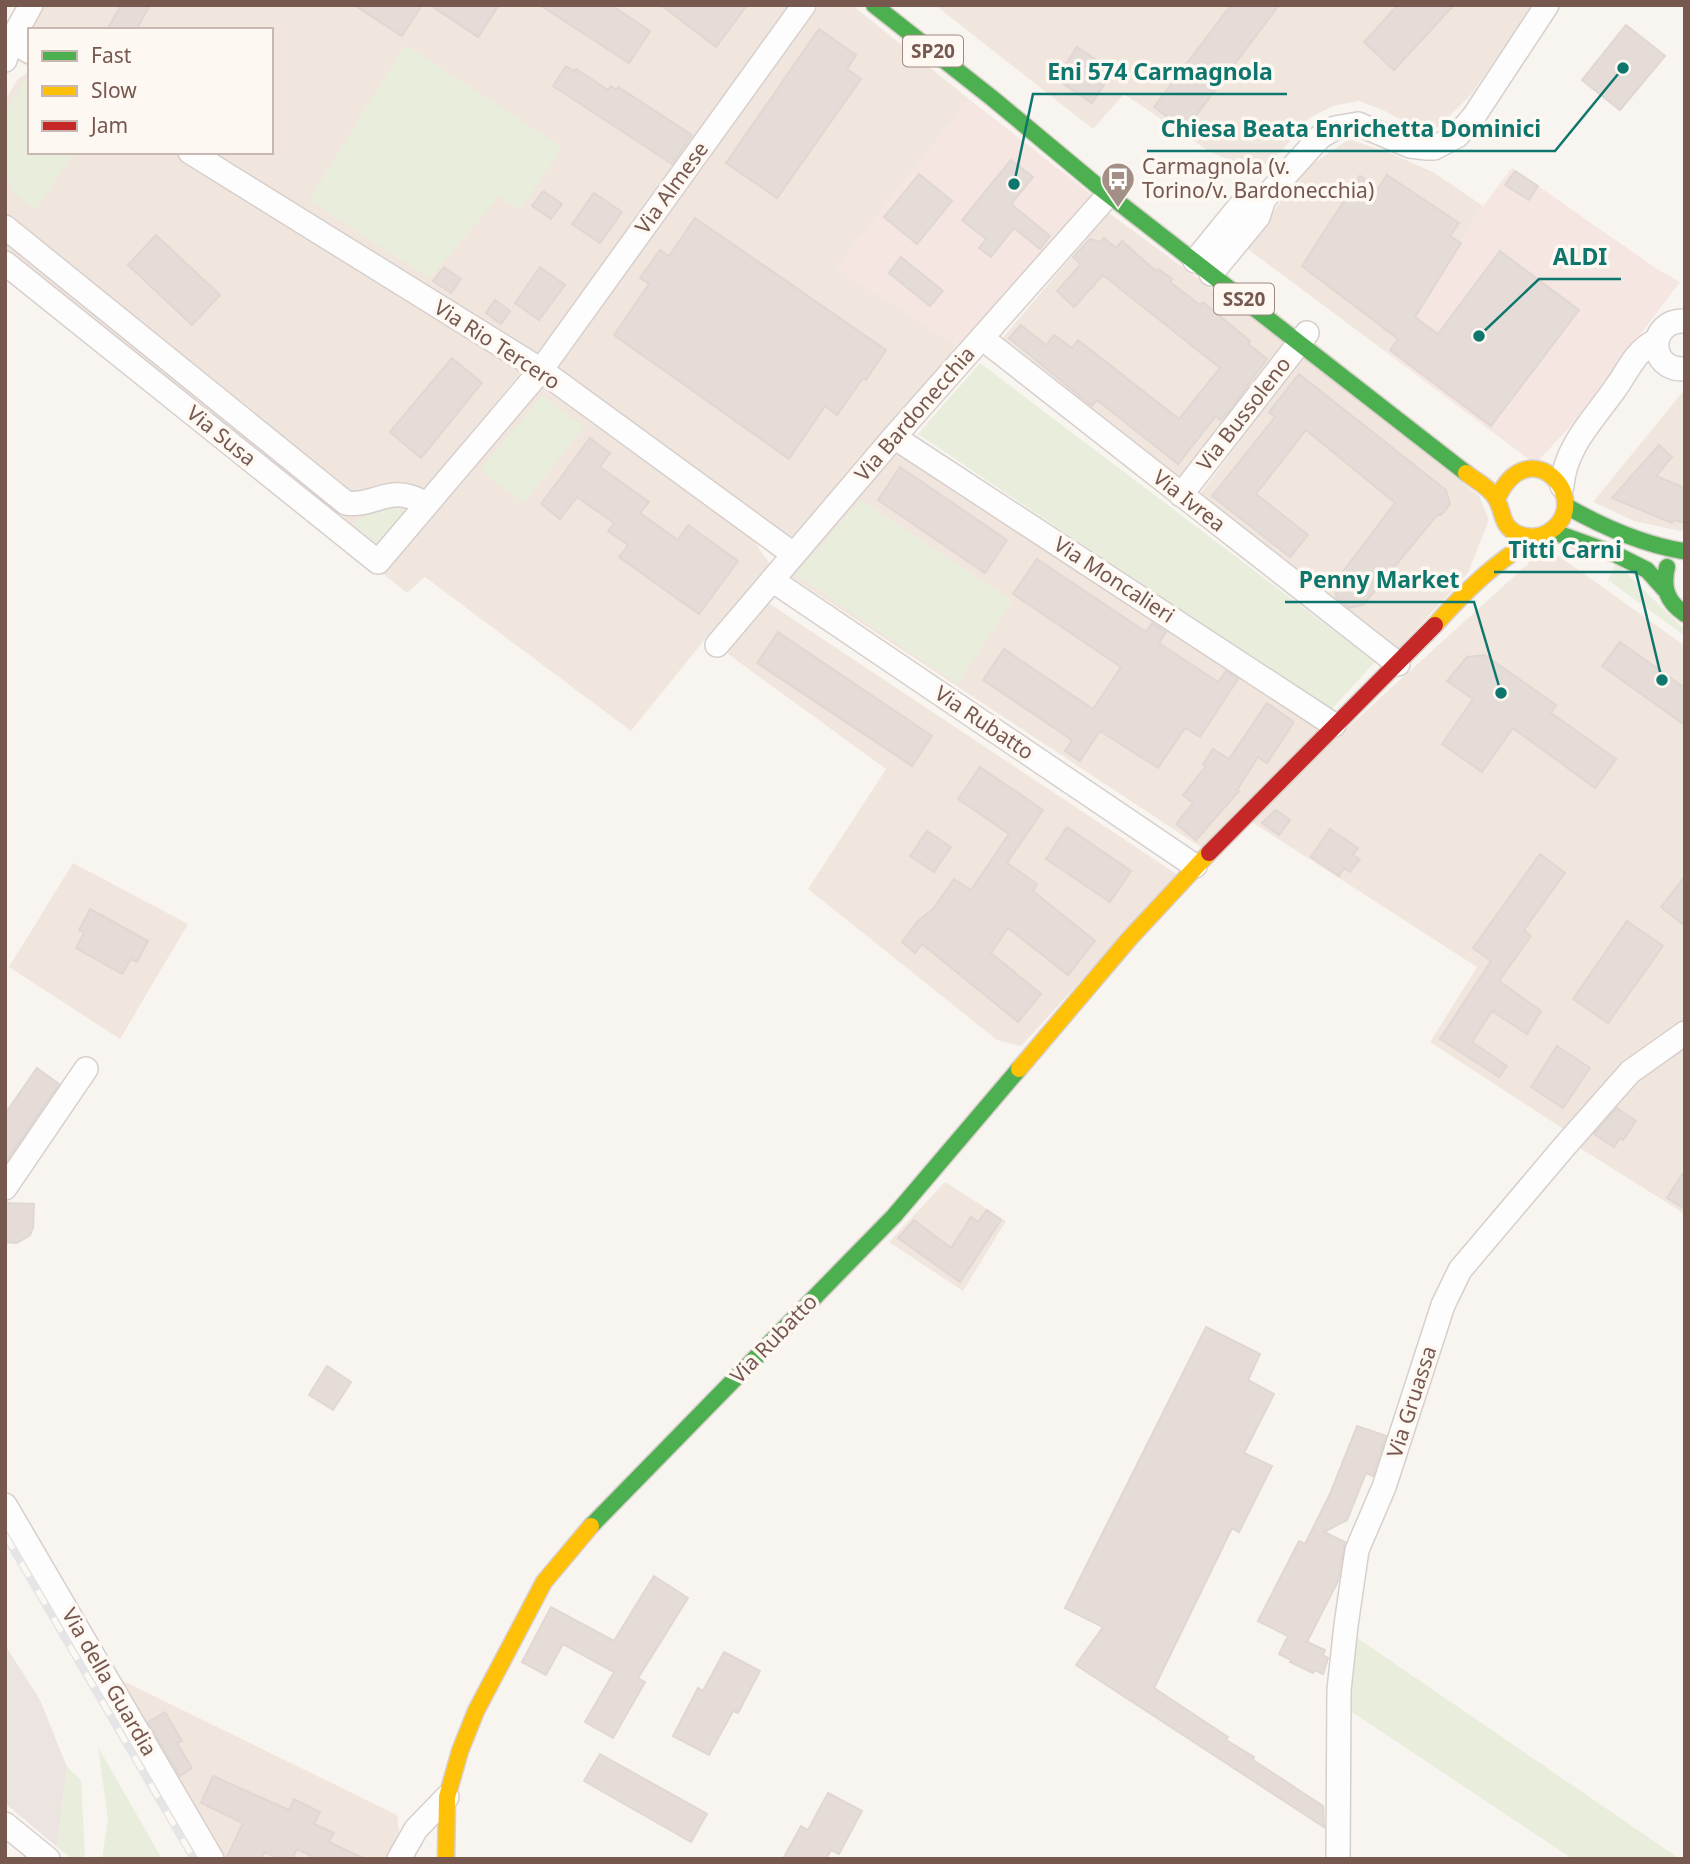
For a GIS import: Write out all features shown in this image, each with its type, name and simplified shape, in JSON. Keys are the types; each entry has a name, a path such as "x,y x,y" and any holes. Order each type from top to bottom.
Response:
{"street":[{"path":"13,48 31,5"},
{"name":"Via Almese","path":"541,370 804,5"},
{"name":"SP20","path":"874,5 992,97"},
{"path":"1207,263 1258,217 1264,199 1320,137 1335,128 1357,124 1410,146 1427,148 1434,148 1457,136 1474,116 1547,5"},
{"name":"SS20","path":"992,97 1303,338 1497,499"},
{"name":"Via Rio Tercero","path":"193,154 541,370 793,554"},
{"name":"Via Bardonecchia","path":"717,645 894,437 1113,190"},
{"name":"Via Susa","path":"5,227 346,503 354,504 393,494 414,497 426,504"},
{"name":"Via Susa","path":"5,263 378,562 541,370"},
{"path":"1472,584 1506,556 1544,534 1561,520 1563,470 1583,429 1620,382 1627,366 1636,356 1668,357 1666,326 1685,321"},
{"name":"Via Ivrea","path":"982,338 1398,664"},
{"name":"SS20","path":"1303,338 1477,462"},
{"name":"Via Bussoleno","path":"1181,495 1303,338"},
{"path":"1539,468 1566,441 1583,429"},
{"name":"Via Moncalieri","path":"894,437 1334,725"},
{"path":"1494,469 1513,472 1531,467 1539,468 1556,478 1564,496 1624,536 1653,547 1684,551"},
{"path":"1513,472 1505,480 1497,499 1501,518 1516,533 1544,534 1615,554 1647,570 1664,589 1675,608 1685,614"},
{"path":"1472,584 1501,518"},
{"path":"1664,589 1667,567 1684,551"},
{"name":"Via Rubatto","path":"772,580 1195,866"},
{"name":"Via Rubatto","path":"446,1859 447,1797 460,1751 476,1711 529,1608 563,1557 894,1216 1130,938 1195,866 1282,774 1398,664 1472,584"},
{"name":"Via Gruassa","path":"1338,1859 1339,1690 1357,1550 1384,1487 1443,1305 1460,1270 1613,1091 1630,1072 1685,1033"},
{"path":"5,1188 86,1069"},
{"name":"Via della Guardia","path":"5,1505 212,1859"},
{"path":"399,1859 416,1829 447,1797"},
{"path":"5,1824 48,1859"}],"shaded area":[{"path":"37,5 797,5 540,357 215,154 273,154 273,28 28,28 28,37 22,33"},
{"path":"820,5 852,5 969,99 837,268 958,346 793,538 776,533 553,371"},
{"path":"935,5 1533,5 1471,95 1437,128 1411,125 1359,101 1333,106 1309,118 1282,151 1265,164 1247,167 1210,152 1124,94 1093,129"},
{"path":"28,72 28,154 175,154 522,371 380,546 5,253 5,100 18,79"},
{"path":"969,99 1092,195 958,346 837,268"},
{"path":"1349,139 1433,172 1483,206 1415,317 1386,352 1245,247 1307,168"},
{"path":"1512,168 1657,269 1680,282 1569,428 1535,464 1386,352 1415,317 1483,206"},
{"path":"1109,213 1287,344 1182,480 999,342"},
{"path":"1303,356 1479,496 1489,520 1468,573 1396,651 1198,497"},
{"path":"542,387 754,541 770,564 631,731 425,577 407,593 382,573 527,395"},
{"path":"1685,389 1685,532 1634,521 1593,502"},
{"path":"897,448 1320,729 1202,848 787,574"},
{"path":"1559,556 1685,646 1685,1021 1626,1066 1565,1130 1430,1042 1477,967 1247,819 1532,560"},
{"path":"767,602 1178,875 1021,1046 997,1040 808,889 886,769 721,649"},
{"path":"73,863 188,924 120,1039 9,967"},
{"path":"1685,1043 1685,1214 1575,1145 1637,1078"},
{"path":"945,1182 1006,1221 963,1291 889,1242"},
{"path":"5,1645 40,1700 67,1767 57,1847 5,1803"},
{"path":"113,1676 397,1815 399,1832 387,1859 221,1859"}],"green space":[{"path":"405,45 562,147 520,210 499,196 430,278 309,200"},
{"path":"28,79 28,154 74,154 35,211 13,192 5,173 5,114"},
{"path":"980,363 1375,662 1328,713 1232,645 918,434"},
{"path":"542,396 584,427 524,503 480,470"},
{"path":"861,500 1012,601 958,684 795,574"},
{"path":"386,506 409,511 380,546 353,524 373,510"},
{"path":"1616,563 1685,630 1685,636 1608,580"},
{"path":"1350,1633 1680,1859 1573,1859 1346,1708"},
{"path":"98,1747 162,1859 102,1859 108,1819"},
{"path":"67,1767 81,1780 85,1859 73,1859 57,1847"}],"building":[{"path":"121,5 150,5 137,28 108,28"},
{"path":"354,5 422,5 402,36"},
{"path":"430,5 499,5 478,37"},
{"path":"540,5 611,5 650,31 629,63"},
{"path":"661,5 747,5 716,47"},
{"path":"1231,5 1279,5 1185,130 1154,107"},
{"path":"1398,5 1454,5 1394,70 1364,42"},
{"path":"1626,25 1665,56 1620,110 1582,80"},
{"path":"819,29 856,55 847,69 861,79 777,198 726,163"},
{"path":"1077,47 1113,71 1092,103 1056,79"},
{"path":"566,66 574,71 576,69 608,90 611,86 616,90 618,87 692,135 672,164 553,86"},
{"path":"1011,160 1033,177 1011,204 1050,236 1040,249 1014,228 991,257 979,248 986,239 962,220"},
{"path":"1515,171 1538,186 1529,200 1505,185"},
{"path":"919,174 952,201 917,244 884,217"},
{"path":"1387,175 1459,223 1450,236 1461,243 1415,317 1438,334 1500,251 1579,310 1491,426 1390,350 1398,339 1302,266 1360,176 1378,189"},
{"path":"543,191 562,204 551,219 532,206"},
{"path":"594,193 622,212 600,243 572,224"},
{"path":"695,218 886,350 837,415 825,406 789,459 614,335 649,284 640,278 660,250 669,256"},
{"path":"156,235 220,295 192,325 128,265"},
{"path":"1104,238 1116,248 1122,241 1156,271 1158,269 1172,279 1170,282 1200,305 1203,302 1250,341 1248,344 1267,359 1228,412 1220,420 1216,416 1178,464 1097,400 1092,406 1009,338 1021,325 1046,345 1054,335 1072,348 1078,340 1179,419 1220,368 1103,275 1074,307 1057,291 1081,264 1073,257 1090,239 1101,242"},
{"path":"901,257 943,291 930,306 889,273"},
{"path":"444,267 461,279 451,293 433,281"},
{"path":"540,267 565,285 539,320 515,303"},
{"path":"495,300 510,311 501,324 486,313"},
{"path":"452,358 482,383 421,458 390,432"},
{"path":"1299,374 1446,490 1450,504 1441,515 1437,515 1363,605 1349,608 1336,597 1335,582 1395,503 1306,430 1256,494 1308,535 1290,557 1212,496 1275,417 1269,412"},
{"path":"590,438 610,453 600,467 649,502 640,513 678,540 688,525 738,561 699,614 619,557 628,545 608,531 614,523 577,497 560,519 541,504"},
{"path":"1659,445 1672,457 1656,476 1685,488 1685,523 1674,520 1672,523 1612,498"},
{"path":"900,467 1007,540 985,573 878,500"},
{"path":"1037,559 1146,632 1152,623 1166,632 1159,643 1218,682 1226,671 1238,679 1200,737 1185,728 1158,768 1100,731 1080,761 1065,751 1072,740 983,680 1004,649 1093,709 1121,667 1013,594"},
{"path":"778,632 932,736 912,766 757,663"},
{"path":"1620,642 1685,688 1685,725 1602,666"},
{"path":"1485,655 1556,705 1551,713 1616,759 1595,788 1513,728 1482,772 1442,744 1473,699 1447,681 1467,657"},
{"path":"1267,703 1294,722 1267,763 1258,757 1237,790 1239,791 1196,840 1176,824 1193,803 1183,795 1206,766 1203,764 1213,749 1229,759"},
{"path":"980,767 1043,810 1007,863 1037,884 1033,891 1095,941 1068,975 1008,928 991,953 1041,994 1018,1022 922,944 915,953 902,942 917,922 933,909 954,879 971,890 1009,834 958,799"},
{"path":"1276,810 1290,820 1279,835 1262,823"},
{"path":"1067,827 1131,871 1110,902 1046,859"},
{"path":"1330,829 1358,848 1353,855 1360,859 1350,872 1344,868 1339,876 1311,857"},
{"path":"927,831 951,847 934,872 910,856"},
{"path":"1540,854 1565,873 1524,930 1531,936 1499,981 1541,1011 1527,1034 1492,1011 1472,1042 1507,1066 1499,1077 1440,1039 1491,961 1473,948"},
{"path":"1685,876 1685,926 1661,907"},
{"path":"90,909 148,941 137,962 131,959 122,974 76,948 84,933 79,930"},
{"path":"1627,921 1663,946 1608,1023 1573,999"},
{"path":"1557,1046 1590,1068 1563,1108 1531,1087"},
{"path":"37,1068 59,1084 5,1163 5,1114"},
{"path":"1617,1108 1636,1121 1623,1140 1620,1138 1614,1147 1594,1134"},
{"path":"1685,1170 1685,1209 1667,1198"},
{"path":"5,1203 34,1204 30,1235 17,1243 5,1242"},
{"path":"987,1210 1001,1220 960,1282 898,1238 914,1220 951,1248 971,1217 978,1222"},
{"path":"1206,1327 1260,1354 1248,1380 1274,1394 1244,1453 1272,1466 1239,1532 1232,1528 1154,1688 1228,1737 1226,1740 1254,1757 1253,1760 1323,1806 1324,1827 1076,1665 1103,1627 1065,1608"},
{"path":"327,1366 351,1382 333,1410 309,1395"},
{"path":"1357,1426 1386,1436 1373,1476 1366,1473 1347,1520 1324,1532 1345,1542 1338,1581 1307,1642 1325,1650 1323,1655 1328,1658 1323,1674 1315,1670 1313,1673 1279,1654 1288,1636 1258,1621 1299,1541 1305,1544 1330,1494"},
{"path":"654,1576 688,1598 638,1678 645,1682 613,1738 585,1722 614,1672 563,1644 546,1675 522,1662 551,1607 614,1641"},
{"path":"724,1652 760,1671 738,1713 733,1711 709,1755 673,1736 698,1688 703,1691"},
{"path":"165,1712 182,1741 177,1743 192,1768 180,1776 148,1722"},
{"path":"600,1754 707,1814 691,1842 584,1781"},
{"path":"213,1776 289,1810 294,1799 320,1812 314,1824 334,1833 329,1842 365,1859 318,1859 297,1849 292,1859 279,1859 265,1852 261,1859 226,1859 243,1823 201,1803"},
{"path":"828,1793 862,1811 839,1854 831,1850 826,1859 783,1859 801,1826 808,1830"}],"railway":[{"path":"5,1535 194,1859"}],"traffic: fast":[{"path":"874,5 1100,188 1466,473"},
{"path":"1566,506 1623,534 1683,551"},
{"path":"1551,531 1615,554 1647,570 1664,589"},
{"path":"1667,567 1667,594 1674,605 1685,614"},
{"path":"591,1526 894,1216 1019,1069"}],"traffic: slow":[{"path":"1466,473 1492,493 1507,526 1520,535 1536,537 1547,533 1561,520 1565,505 1562,490 1554,478 1541,470 1526,469 1511,478 1497,499"},
{"path":"1435,625 1483,577 1537,536"},
{"path":"1019,1069 1130,938 1209,853"},
{"path":"446,1859 447,1797 460,1751 476,1711 544,1582 591,1526"}],"traffic: jam":[{"path":"1209,853 1435,625"}],"place":[{"name":"Chiesa Beata Enrichetta Dominici","path":"1623,68"},
{"name":"Eni 574 Carmagnola","path":"1014,184"},
{"name":"Carmagnola (v. Torino/v. Bardonecchia)","path":"1118,209"},
{"name":"ALDI","path":"1479,336"},
{"name":"Titti Carni","path":"1662,680"},
{"name":"Penny Market","path":"1501,693"}]}
